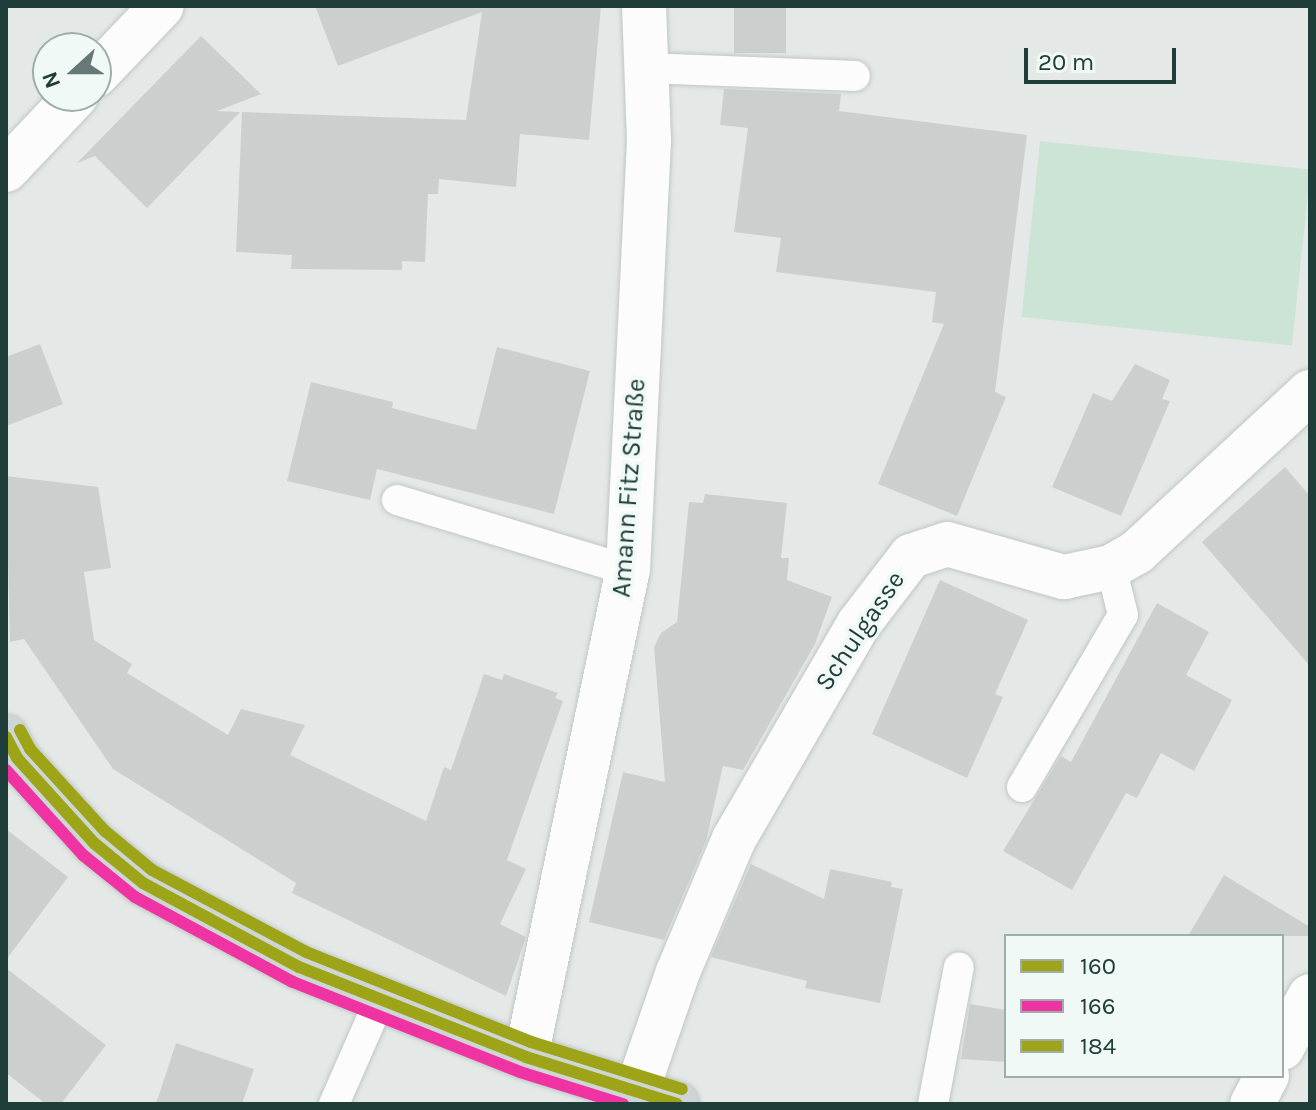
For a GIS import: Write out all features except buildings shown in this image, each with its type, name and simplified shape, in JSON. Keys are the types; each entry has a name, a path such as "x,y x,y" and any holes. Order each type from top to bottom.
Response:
{"main road":[{"path":"10,753 94,843 143,883 299,967 526,1057 677,1104"}],"street":[{"path":"112,58 162,6"},
{"name":"Amann Fitz Straße","path":"526,1057 628,570 649,141 644,6"},
{"path":"6,170 61,112"},
{"name":"Schulgasse","path":"636,1093 678,972 734,839 858,625 911,556 947,544 1064,577 1111,567 1137,552 1310,392"},
{"path":"1284,1044 1310,996"},
{"path":"1252,1104 1266,1078"}],"lane":[{"path":"647,68 855,76"},
{"path":"397,500 628,570"},
{"path":"1022,787 1123,615 1111,567"},
{"path":"933,1104 959,967"},
{"path":"334,1104 380,999"}],"green space":[{"path":"1040,141 1310,169 1292,345 1021,317"}],"transit line":[{"name":"184","path":"20,730 30,749 105,831 152,870 306,952 531,1042 682,1089"},
{"name":"160","path":"6,737 17,758 94,843 143,883 299,967 526,1057 677,1104"},
{"name":"166","path":"6,770 83,855 135,897 293,982 520,1072 623,1104"}]}
